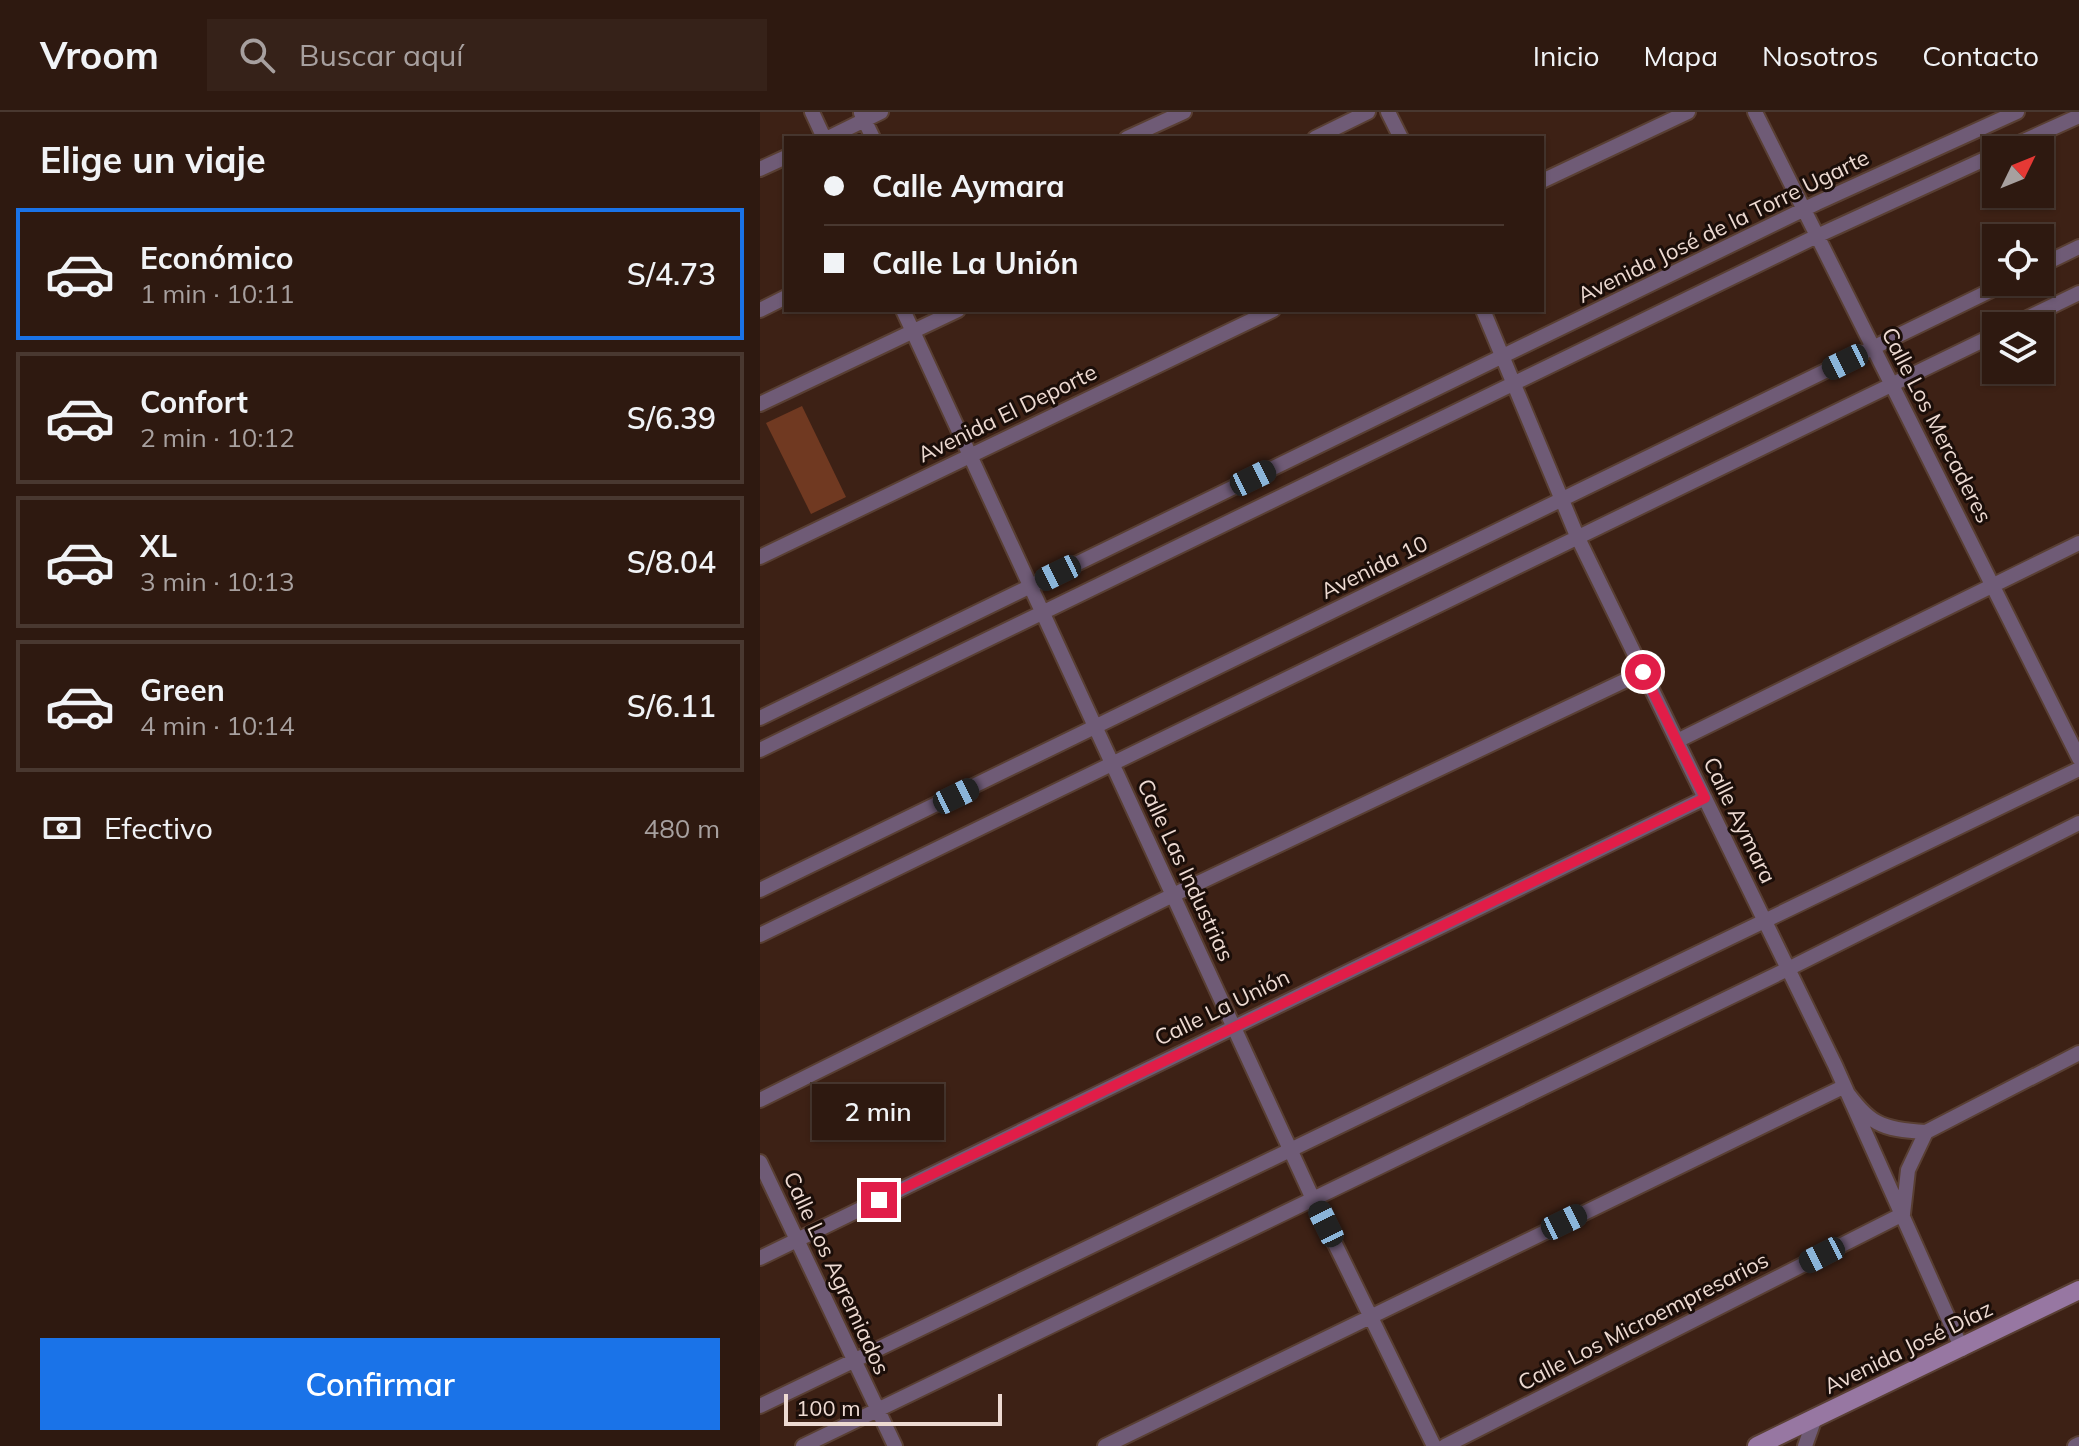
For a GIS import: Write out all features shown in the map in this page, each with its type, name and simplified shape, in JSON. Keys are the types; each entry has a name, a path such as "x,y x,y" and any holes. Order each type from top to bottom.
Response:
{"street":[{"path":"812,112 825,136"},
{"path":"829,136 862,116 881,112"},
{"path":"1131,136 1184,112"},
{"path":"1319,136 1368,112"},
{"path":"1388,112 1400,136"},
{"path":"1544,180 1688,112"},
{"name":"Calle Los Mercaderes","path":"1755,112 2079,758"},
{"name":"Avenida José de la Torre Ugarte","path":"760,718 1804,210 2017,112"},
{"path":"862,116 872,136"},
{"path":"2035,136 2079,116"},
{"path":"760,169 784,158"},
{"path":"760,750 1817,236 1982,160"},
{"path":"2054,259 2079,247"},
{"path":"2040,312 2079,293"},
{"name":"Avenida 10","path":"760,890 1096,729 1982,295"},
{"path":"760,310 784,298"},
{"name":"Calle Las Industrias","path":"904,312 1313,1199 1434,1446"},
{"path":"760,404 953,312"},
{"name":"Avenida El Deporte","path":"760,557 1269,312"},
{"name":"Calle Aymara","path":"1484,312 1577,536 1788,969 1903,1214 1962,1349"},
{"path":"760,935 1111,761 1982,341"},
{"path":"1677,741 2079,543"},
{"path":"760,1100 1173,895 1643,672"},
{"path":"760,1406 1763,918 1799,906 2079,769"},
{"name":"Calle La Unión","path":"760,1258 1705,798"},
{"path":"803,1446 1788,969 2079,823"},
{"path":"1105,1446 1843,1087 1865,1117 1898,1130 1926,1132 2079,1053"},
{"path":"1903,1214 1908,1170 1926,1132"},
{"name":"Calle Los Agremiados","path":"760,1162 895,1446"},
{"name":"Calle Los Microempresarios","path":"1445,1446 1903,1214"},
{"name":"Avenida José Díaz","path":"1757,1446 2079,1290"},
{"path":"1805,1446 1815,1418"}],"shaded area":[{"path":"802,406 846,497 811,514 766,423"}],"route":[{"path":"879,1200 1705,798 1643,672"}]}
